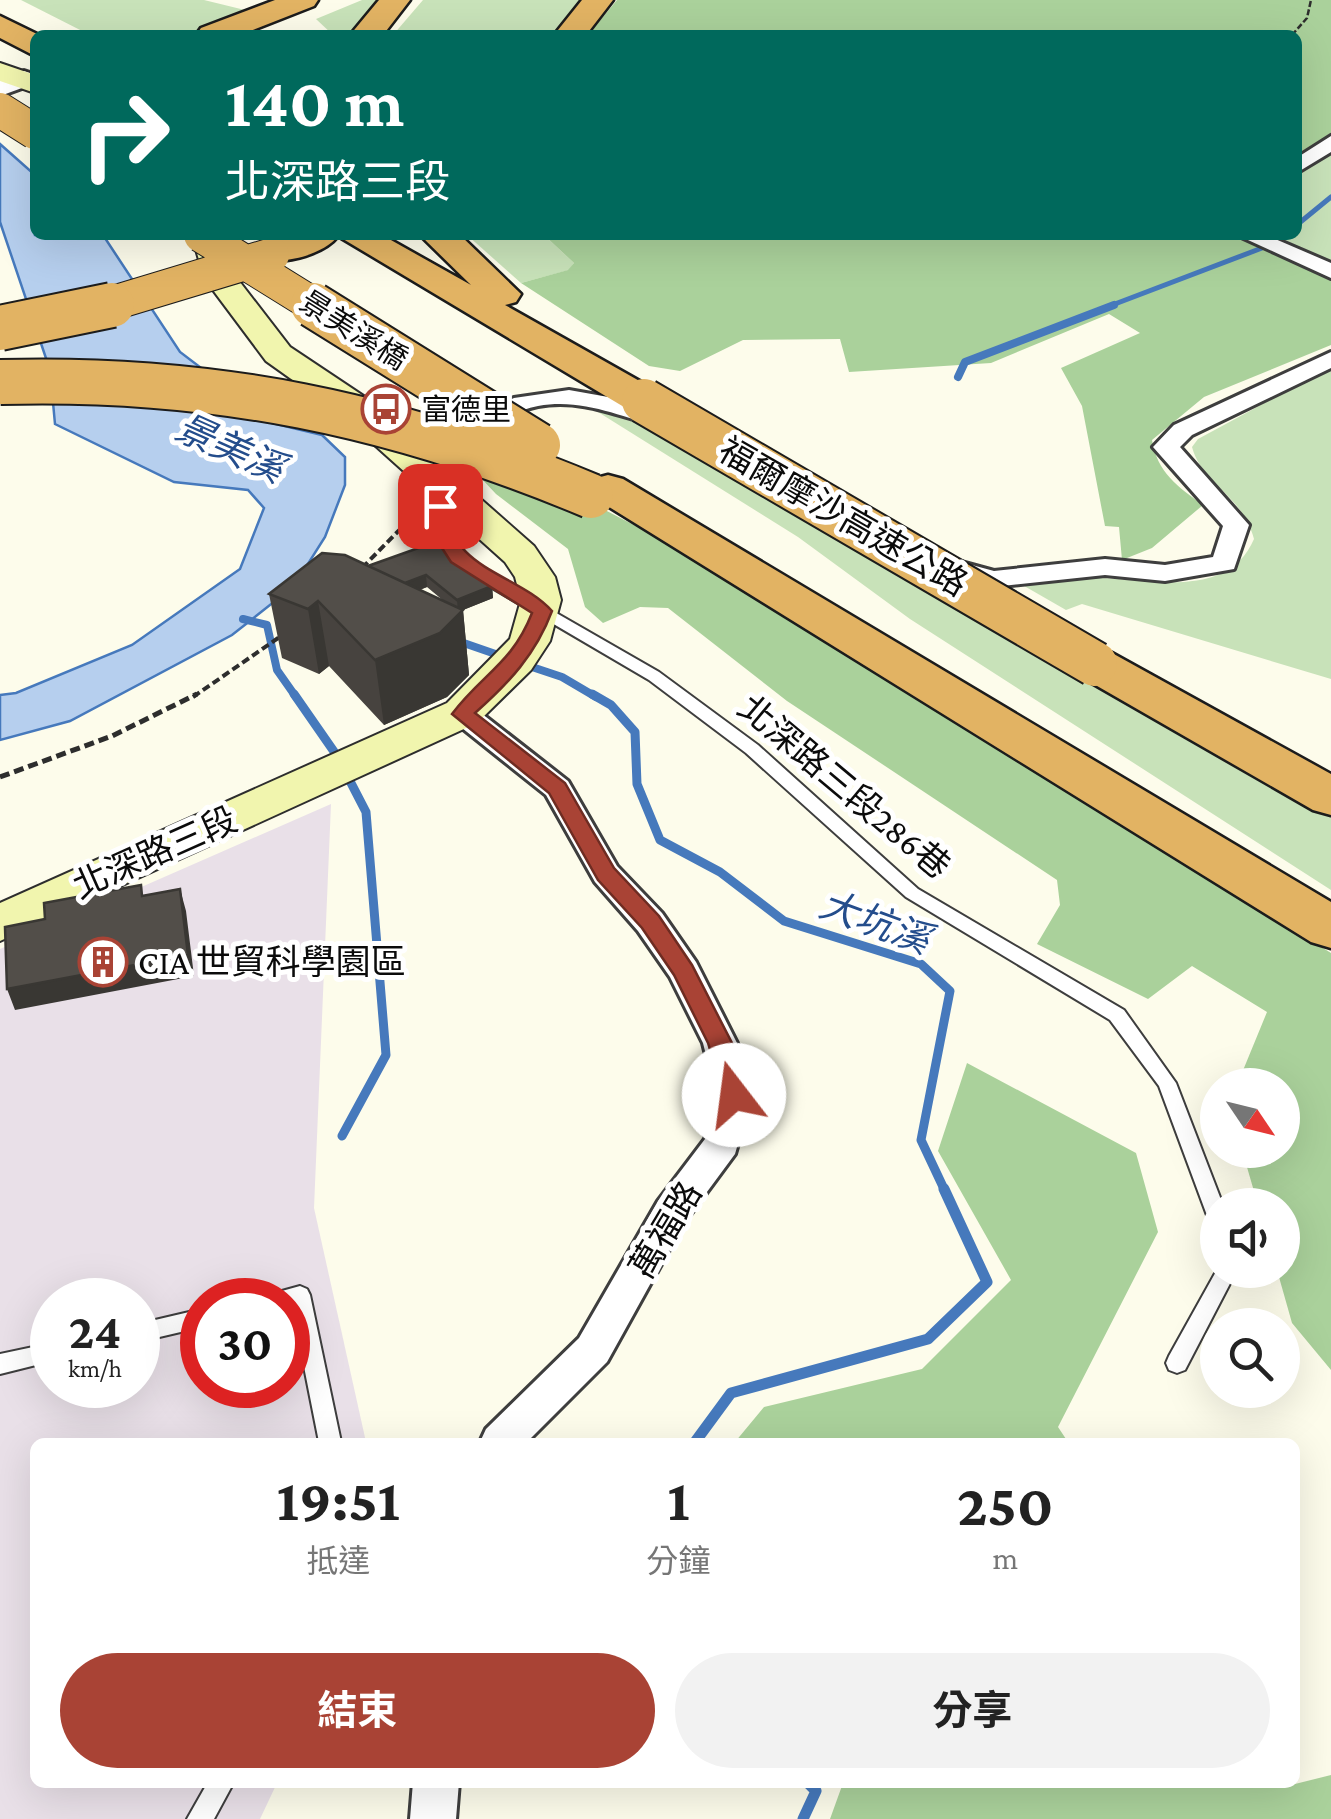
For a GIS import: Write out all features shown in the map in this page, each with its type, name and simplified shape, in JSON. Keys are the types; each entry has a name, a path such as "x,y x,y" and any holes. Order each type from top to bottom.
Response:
{"highway":[{"path":"236,0 294,15"},
{"path":"258,30 336,0"},
{"path":"370,30 396,0"},
{"path":"574,30 598,0"},
{"path":"232,30 294,15"},
{"path":"0,25 30,43"},
{"path":"0,120 14,89"},
{"path":"14,89 30,122"},
{"path":"0,135 30,122"},
{"name":"景美溪橋","path":"212,240 600,492"},
{"path":"0,328 122,303 308,240"},
{"name":"福爾摩沙高速公路","path":"366,240 471,288 644,401 1331,797"},
{"path":"441,240 471,288"},
{"path":"0,382 134,382 323,405 464,443 600,492 1331,928"}],"main road":[{"path":"0,56 14,89"},
{"path":"206,240 220,278 260,336 290,364 352,405 520,554 539,580 526,641 462,714"},
{"name":"北深路三段","path":"0,923 462,714"}],"street":[{"path":"1302,163 1331,142"},
{"path":"1260,240 1331,270"},
{"path":"405,453 536,399 592,400 640,408 870,535 945,566 993,578 1104,567 1165,572 1224,563 1236,524 1166,448 1183,430 1331,359"},
{"name":"萬福路","path":"462,714 557,788 606,874 650,922 684,971 720,1043 734,1095 722,1144 670,1212 592,1350 504,1438"},
{"path":"433,1819 436,1788"}],"lane":[{"name":"北深路三段286巷","path":"441,485 438,528 444,543 480,575 526,641 654,676 752,749 912,893 1117,1015 1167,1083 1207,1188"},
{"path":"1177,1363 1221,1288"},
{"path":"310,1344 329,1438"},
{"path":"0,1364 30,1357"},
{"path":"200,1819 218,1788"}],"path":[{"path":"1297,30 1308,18 1311,0"},
{"path":"361,568 441,485"},
{"path":"0,776 158,717 241,670 286,632"}],"shaded area":[{"path":"331,804 314,1208 365,1438 30,1438 30,1788 275,1788 260,1819 0,1819 0,949"}],"green space":[{"path":"21,0 204,0 249,11 198,30 80,30"},
{"path":"362,0 384,0 358,30 328,30 316,19"},
{"path":"423,0 582,0 562,30 397,30"},
{"path":"617,0 1331,0 1331,133 1302,152 1302,30 592,30"},
{"path":"1331,154 1331,263 1277,240 1302,240 1302,169"},
{"path":"473,240 549,240 574,263 569,270 521,283"},
{"path":"549,240 1243,240 1331,276 1331,345 1204,397 1152,440 1164,470 1203,505 1152,548 1122,560 1119,527 1105,526 1082,406 1061,368 1140,333 1109,314 991,363 849,372 840,339 743,340 680,371 649,366 521,283 568,270 574,263"},
{"path":"1331,367 1331,679 1082,604 1066,610 1019,583 1088,578 1186,582 1226,571 1242,558 1254,539 1241,511 1204,471 1192,447 1198,439"},
{"path":"590,407 618,411 1331,812 1331,890 910,619 798,537"},
{"path":"463,459 572,493 665,541 1331,953 1331,1370 1300,1333 1300,1308 1288,1308 1282,1288 1300,1288 1300,1188 1253,1188 1247,1168 1300,1168 1300,1068 1244,1068 1267,1012 1192,966 1148,999 1037,944 1060,905 1057,880 787,701 668,608 640,607 603,623 585,607 568,549 496,494"},
{"path":"967,1063 1136,1153 1158,1232 1058,1427 1065,1438 738,1438 764,1407 922,1369 1011,1280 938,1151"},
{"path":"1331,1775 1331,1819 830,1819 841,1788 1300,1788 1300,1783"}],"water":[{"name":"景美溪","path":"0,144 30,171 30,240 106,240 180,352 234,393 230,413 322,435 345,457 345,485 325,537 294,586 232,635 70,721 0,740 0,695 16,693 132,645 240,569 264,508 248,490 174,482 55,424 50,370 0,222"}],"building":[{"path":"438,541 459,564 492,586 457,600 426,575 405,583 368,566"},
{"path":"322,553 345,555 463,610 440,633 375,660 318,601 308,609 269,594"},
{"name":"CIA 世貿科學園區","path":"141,885 142,896 180,889 188,955 7,989 5,927 45,919 44,903"}],"waterway":[{"path":"1302,221 1331,197"},
{"path":"1107,307 1262,248"},
{"path":"958,377 965,362 1114,305"},
{"path":"243,619 267,625 277,670 296,697"},
{"name":"大坑溪","path":"455,640 507,658"},
{"name":"大坑溪","path":"526,665 562,677 596,697"},
{"path":"294,694 335,753"},
{"name":"大坑溪","path":"592,694 611,705 635,732 637,784 660,840 720,872 784,921 921,964 950,991 921,1140 945,1191"},
{"path":"342,1136 386,1055 366,812 351,783"},
{"name":"大坑溪","path":"698,1438 731,1393 928,1339 987,1282 944,1189"},
{"name":"大坑溪","path":"803,1819 816,1791 813,1788"}],"place":[{"name":"富德里","path":"386,409"},
{"name":"CIA 世貿科學園區","path":"103,962"}],"route":[{"path":"440,506 438,528 457,558 542,611 533,635 506,673 462,714 557,788 606,874 650,922 684,971 720,1043 734,1095"}]}
